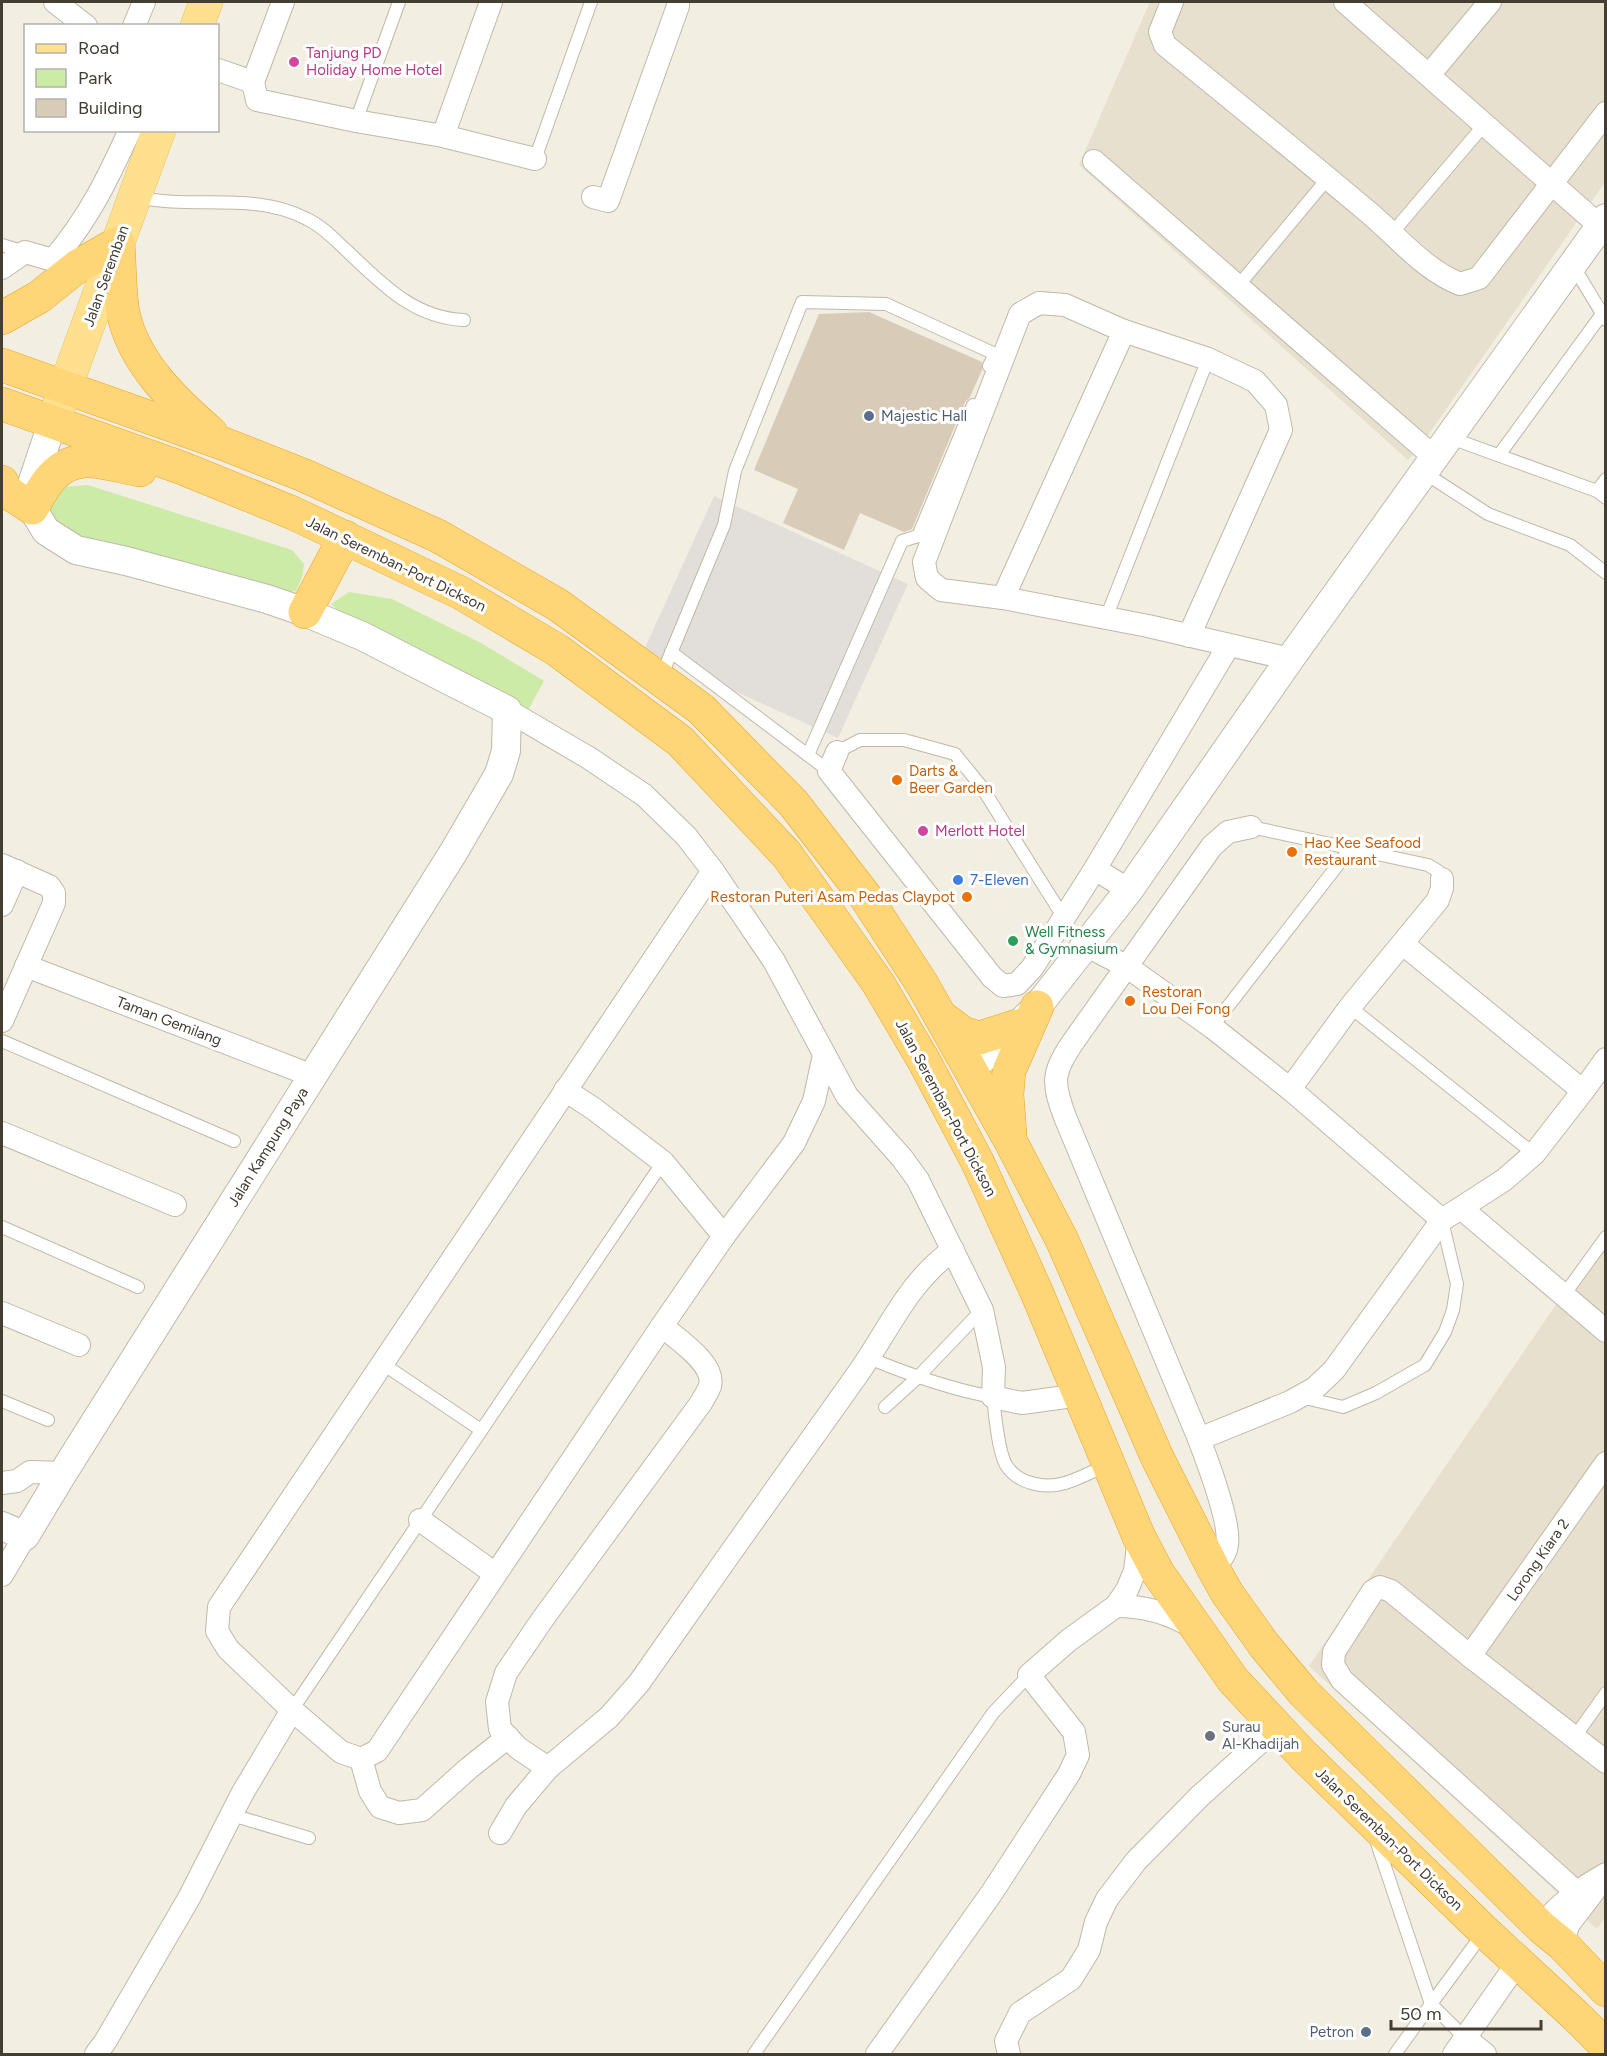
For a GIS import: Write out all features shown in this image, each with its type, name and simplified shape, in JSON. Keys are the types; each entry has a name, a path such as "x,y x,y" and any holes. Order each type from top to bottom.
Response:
{"highway":[{"path":"2,318 39,297 78,266 118,243 123,312 132,339 151,372 180,406 224,444"},
{"path":"2,365 224,444 303,476 438,536 665,665 701,709 794,804 865,896 922,984 1011,1142 1062,1240 1157,1457 1213,1568 1264,1645 1304,1693 1605,1989"},
{"name":"Jalan Seremban-Port Dickson","path":"2,404 182,468 293,513 461,593 557,650 680,741 787,855 878,982 924,1061 978,1163 1080,1395 1139,1537 1158,1573 1198,1631 1233,1680 1303,1755 1605,2046"},
{"path":"2,482 6,491 32,508 52,476 69,464 88,459 156,472 182,468"},
{"path":"305,612 345,537"},
{"path":"940,1016 963,1033 979,1038 1027,1016"},
{"path":"1011,1142 1007,1094 1009,1071 1027,1016"},
{"path":"970,1071 964,1084 966,1103 1022,1224 1036,1263 1036,1293"},
{"path":"1552,1936 1535,1939 1538,1960 1569,1997 1577,2017"}],"main road":[{"path":"198,24 206,2"},
{"name":"Jalan Seremban","path":"53,421 158,132"}],"street":[{"path":"55,2 83,24"},
{"path":"135,24 144,2"},
{"path":"283,2 253,82 257,100 356,121 443,136 535,159"},
{"path":"443,136 491,2"},
{"path":"593,197 608,201 678,2"},
{"path":"1172,2 1160,32 1165,45 1393,232 1431,269 1444,278 1460,284 1479,278 1605,113"},
{"path":"970,1071 1027,1016 1129,890 1290,659 1603,222 1552,184 1345,2"},
{"path":"1429,75 1490,2"},
{"path":"219,70 253,82"},
{"path":"2,268 25,252 53,260 74,236 102,191 129,132"},
{"path":"1094,160 1435,455"},
{"path":"1189,636 1281,430 1276,405 1254,381 1208,359 1124,331 1065,305 1040,303 1020,314 926,537 924,562 927,578 941,590 1003,598 1106,618 1290,659"},
{"path":"1003,598 1124,331"},
{"path":"53,421 32,484 32,508 45,531 76,550 255,596 305,612 362,636 507,710 589,758 644,795 686,836 713,872 774,961 847,1096 902,1158 918,1180 982,1310 994,1367 993,1397 1022,1403 1080,1395"},
{"path":"833,761 992,977 1003,986 1017,984 1032,968 1095,869 1229,645"},
{"name":"Jalan Kampung Paya","path":"2,1575 13,1531 63,1473 453,853 499,774 506,751 507,710"},
{"path":"1213,1568 1224,1555 1228,1542 1226,1523 1199,1438 1057,1095 1055,1076 1062,1058 1212,846 1228,832 1251,827"},
{"path":"2,905 9,868 45,883 54,893 54,903 2,1021"},
{"path":"1095,869 1129,890"},
{"path":"713,872 219,1607 217,1631 228,1650 341,1752 361,1759 377,1750 662,1326 724,1236 794,1143 814,1101 824,1055"},
{"path":"1290,1089 1350,1007 1438,900 1442,879"},
{"path":"1402,944 1583,1091"},
{"path":"1086,945 1126,966 1212,1028 1290,1089 1442,1220"},
{"name":"Taman Gemilang","path":"26,966 313,1076"},
{"path":"1199,1438 1315,1388 1334,1370 1442,1220 1504,1180 1534,1154 1604,1064"},
{"path":"565,1090 594,1109 663,1162 724,1236"},
{"path":"2,1132 175,1205"},
{"path":"1461,1208 1605,1331"},
{"path":"500,1833 516,1806 548,1768 609,1717 639,1683 869,1358 905,1298 934,1264 953,1250"},
{"path":"2,1314 79,1345"},
{"path":"548,1768 518,1748 500,1729 497,1702 506,1673 694,1412 710,1385 710,1372 699,1358 662,1326"},
{"name":"Lorong Kiara 2","path":"1470,1656 1605,1463"},
{"path":"2,1483 16,1481 30,1472 63,1473"},
{"path":"420,1520 494,1573"},
{"path":"877,2055 991,1894 1069,1774 1078,1755 1074,1732 1029,1675 1069,1640 1116,1606 1127,1590 1135,1571 1139,1537"},
{"path":"1580,1896 1342,1680 1333,1665 1334,1652 1373,1591 1380,1587 1391,1591 1605,1762"},
{"path":"1116,1606 1134,1606 1174,1616 1198,1631"},
{"path":"96,2055 183,1908 242,1794 292,1710"},
{"path":"1009,2055 1006,2041 1020,2013 1071,1979 1089,1950 1096,1922 1107,1899 1136,1861 1200,1796 1277,1727"},
{"path":"361,1759 370,1791 380,1807 399,1813 422,1810 507,1737"},
{"path":"1552,1936 1554,1909 1580,1896 1605,1875"},
{"path":"1485,2055 1460,2046 1518,1962"}],"lane":[{"path":"356,121 399,2"},
{"path":"535,159 591,2"},
{"path":"1393,232 1484,125"},
{"path":"1238,286 1328,178"},
{"path":"135,197 148,200 244,202 280,207 308,219 331,236 395,294 424,311 446,319 464,320"},
{"path":"2,245 25,252"},
{"path":"1499,455 1604,317 1572,263"},
{"path":"808,755 902,541 926,537 995,354 886,304 802,302 735,471 724,525 665,665 808,755 833,761 860,740 904,740 955,754 981,786 1064,918"},
{"path":"1106,618 1208,359"},
{"path":"1435,455 1499,455 1601,495 1605,479"},
{"path":"1435,455 1488,514 1570,545 1605,573"},
{"path":"1251,827 1428,866 1438,871 1442,879"},
{"path":"1212,1028 1351,848"},
{"path":"1350,1007 1534,1154"},
{"path":"2,1041 234,1142"},
{"path":"292,1710 663,1162"},
{"path":"1299,1396 1343,1407 1376,1393 1425,1365 1445,1332 1453,1310 1457,1284 1442,1220"},
{"path":"2,1227 138,1287"},
{"path":"1564,1295 1605,1237"},
{"path":"885,1407 917,1378 982,1310"},
{"path":"869,1358 917,1378 965,1392 993,1397 996,1428 1006,1466 1023,1481 1044,1486 1063,1484 1109,1465"},
{"path":"383,1364 482,1430"},
{"path":"2,1401 48,1420"},
{"path":"754,2055 993,1713 1029,1675"},
{"path":"1574,1738 1605,1693"},
{"path":"232,1815 309,1838"},
{"path":"1368,1819 1390,1878 1431,2004 1460,2046"},
{"path":"1395,2055 1484,1931"}],"shaded area":[{"path":"1150,2 1605,2 1605,182 1421,445 1408,460 1079,165"},
{"path":"714,496 908,584 838,738 644,650"},
{"path":"1605,1239 1606,1916 1597,1929 1309,1666 1559,1300"}],"green space":[{"path":"88,485 292,550 304,564 296,591 273,594 69,538 45,518 62,487"},
{"path":"349,592 392,599 481,643 544,681 528,710 354,624 331,604"}],"building":[{"name":"Majestic Hall","path":"869,312 982,362 982,370 970,397 965,402 912,529 904,532 860,513 844,550 783,523 798,489 754,470 819,314"}],"place":[{"name":"Tanjung PD Holiday Home Hotel","path":"294,62"},
{"name":"Majestic Hall","path":"869,416"},
{"name":"Darts & Beer Garden","path":"897,780"},
{"name":"Merlott Hotel","path":"923,831"},
{"name":"Hao Kee Seafood Restaurant","path":"1292,852"},
{"name":"7-Eleven","path":"958,880"},
{"name":"Restoran Puteri Asam Pedas Claypot","path":"967,897"},
{"name":"Well Fitness & Gymnasium","path":"1013,941"},
{"name":"Restoran Lou Dei Fong","path":"1130,1001"},
{"name":"Surau Al-Khadijah","path":"1210,1736"},
{"name":"Petron","path":"1366,2032"}]}
